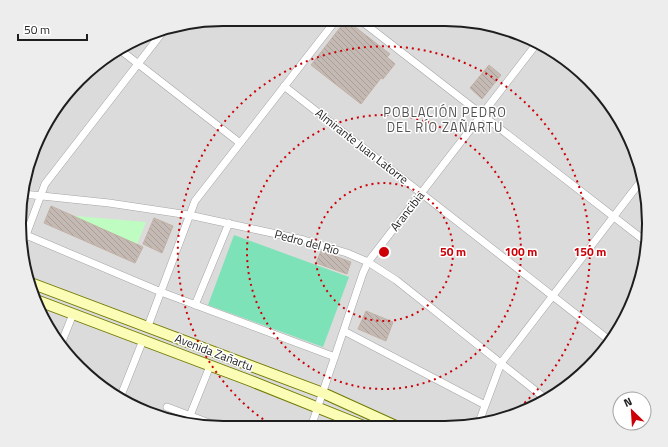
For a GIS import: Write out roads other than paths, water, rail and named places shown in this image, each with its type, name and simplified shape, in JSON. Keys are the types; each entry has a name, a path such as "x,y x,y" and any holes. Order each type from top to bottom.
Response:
{"street":[{"path":"148,326 189,214 198,196 331,26"},
{"path":"368,26 642,238"},
{"path":"159,36 50,177 40,196 26,235 161,292 335,357"},
{"name":"Arancibia","path":"313,421 324,393 364,268 534,47"},
{"path":"124,53 240,143"},
{"name":"Almirante Juan Latorre","path":"284,86 606,337"},
{"path":"481,417 501,363 638,185"},
{"name":"Pedro del Río","path":"29,195 189,214 304,240 347,253 368,262 396,280 542,396"},
{"path":"195,304 229,223"},
{"name":"Avenida Zañartu","path":"35,285 324,393 385,421"},
{"name":"Avenida Zañartu","path":"42,302 351,421"},
{"path":"63,339 73,314"},
{"path":"344,332 485,405"},
{"path":"122,393 143,340"},
{"path":"190,418 210,366"},
{"path":"167,407 183,417"}],"district":[{"name":"POBLACIÓN PEDRO DEL RÍO ZAÑARTU","path":"445,120"}]}
